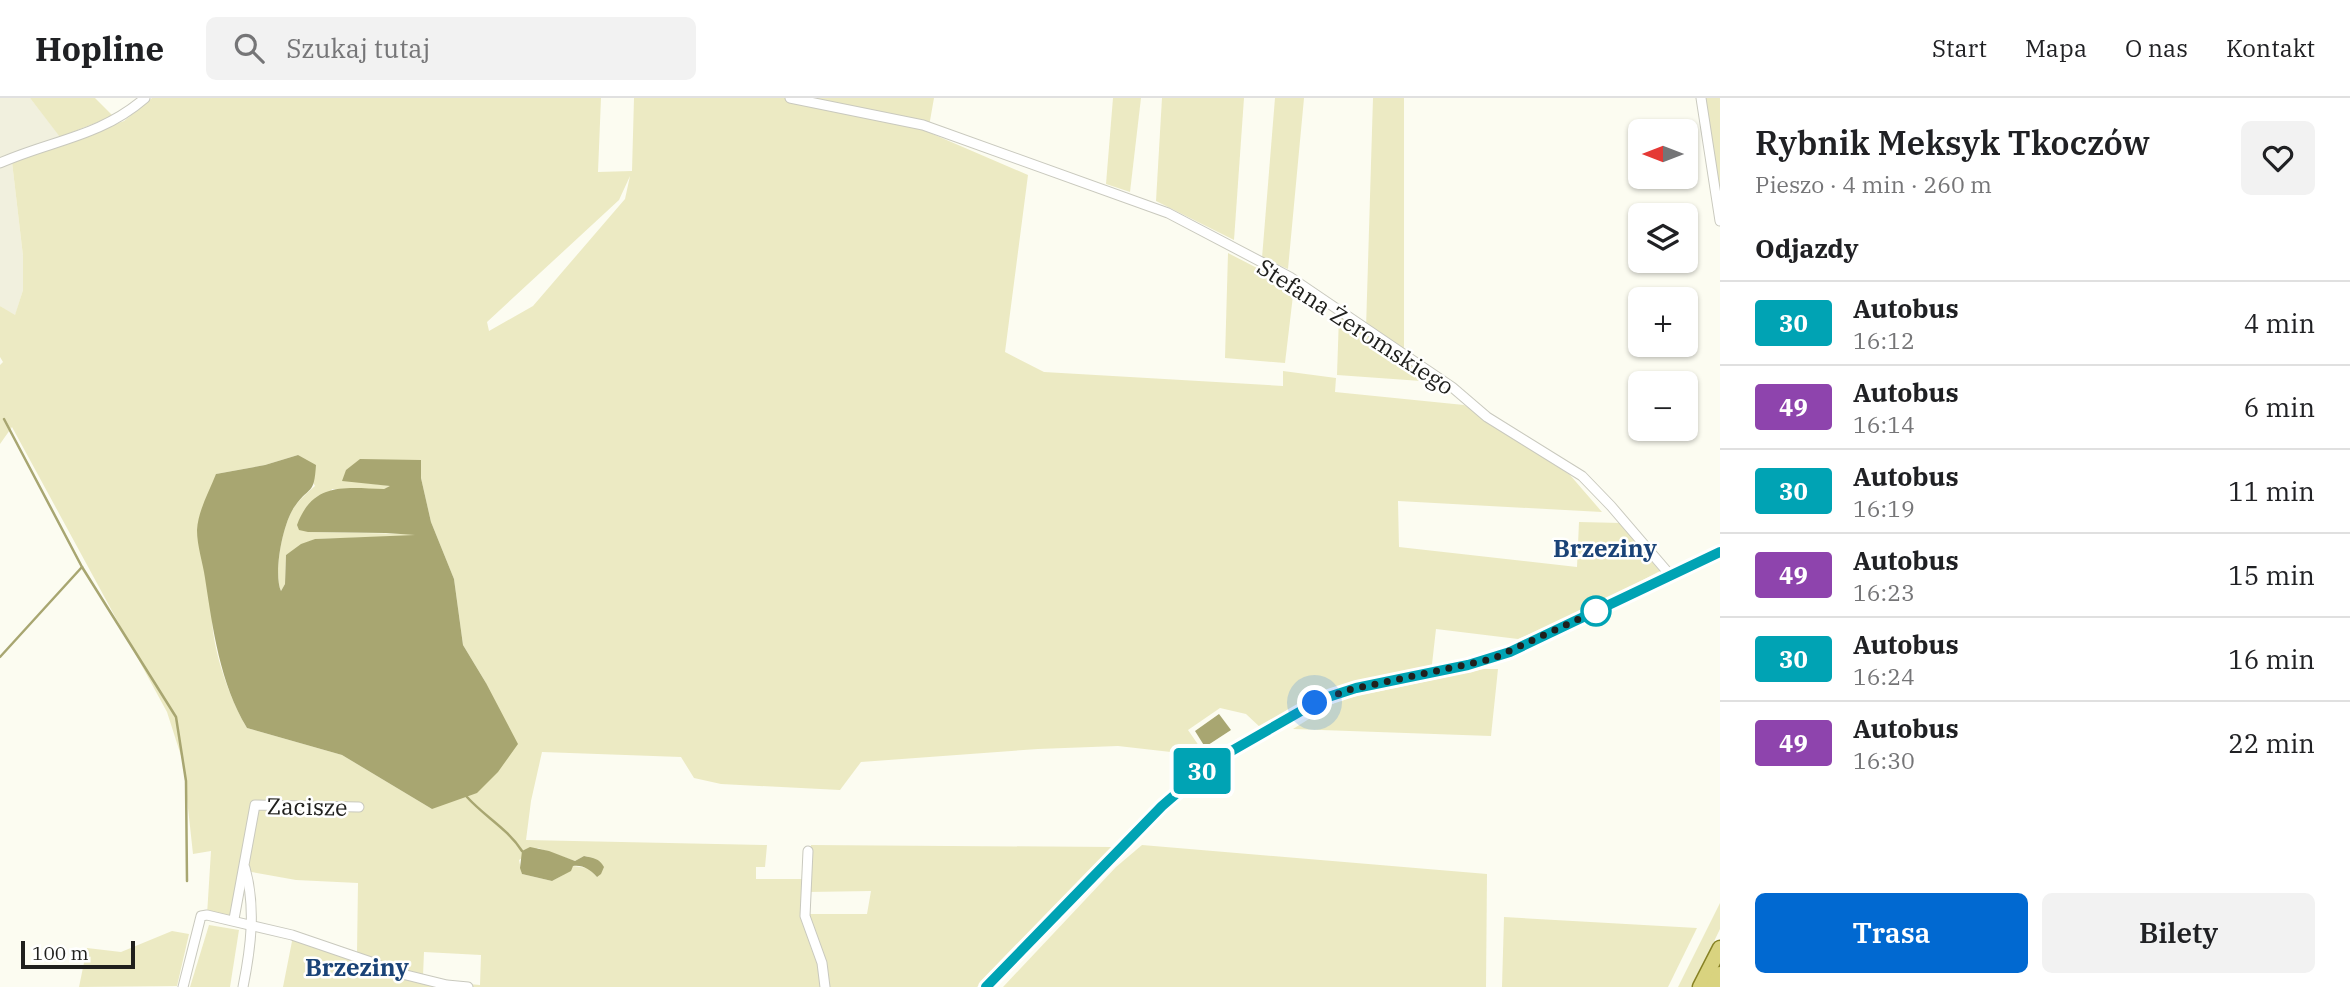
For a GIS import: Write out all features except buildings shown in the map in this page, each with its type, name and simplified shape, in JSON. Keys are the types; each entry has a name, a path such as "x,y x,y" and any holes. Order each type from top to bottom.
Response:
{"main road":[{"path":"1700,987 1720,948"},
{"path":"1713,987 1720,974"}],"street":[{"path":"0,163 110,124 145,98"},
{"name":"Stefana Żeromskiego","path":"790,98 922,125 1168,213 1290,277 1451,387 1487,417 1582,477 1611,506 1671,576"},
{"path":"1701,98 1720,221"},
{"path":"986,987 1162,806 1186,783 1221,757 1329,696 1492,659 1720,552"},
{"name":"Zacisze","path":"244,865 255,805 359,807"},
{"path":"808,851 805,916 822,963 825,987"},
{"path":"234,919 244,865"},
{"path":"243,987 252,924 251,892 244,865"},
{"path":"183,987 201,916 212,915 252,924 371,962 394,972 447,985 468,987"}],"shaded area":[{"path":"0,98 30,98 63,140 0,162"},
{"path":"30,98 95,98 113,116 60,137"},
{"path":"152,98 601,98 598,172 632,171 634,98 934,98 928,132 1028,175 1005,352 1044,372 1283,386 1283,371 1336,378 1335,392 1464,405 1570,475 1602,512 1398,501 1399,547 1577,567 1579,522 1622,523 1660,571 1580,613 1518,639 1436,629 1431,673 1322,691 1262,729 1246,714 1220,708 1188,730 1206,756 1118,746 861,762 840,790 721,784 694,778 681,757 542,752 526,840 767,845 765,867 756,867 756,879 809,879 811,845 1112,847 977,987 283,987 294,931 357,953 358,883 296,880 246,871 244,865 254,835 244,840 231,915 207,915 211,851 193,854 183,762 167,712 12,427 0,444 0,365 3,362 0,357 0,306 15,315 23,290 23,256 12,162 124,121","holes":["630,176 625,199 533,306 489,331 487,322 619,200","298,455 315,486 295,506 287,523 279,560 281,591 285,584 286,555 315,539 415,536 308,532 332,489 384,489 392,486 342,480 421,478 431,522 454,579 463,645 486,683 432,809 342,755 247,728 241,716 219,662 213,634 212,566 216,474 265,465","538,848 575,861 584,856 593,858 597,877 588,868 573,866 552,881 522,874 519,860","871,891 867,914 808,914 808,892","424,952 481,955 480,985 446,982 423,976"]},
{"path":"1113,98 1141,98 1130,192 1106,184"},
{"path":"1162,98 1244,98 1234,240 1156,201"},
{"path":"1275,98 1304,98 1288,269 1262,258"},
{"path":"1373,98 1404,98 1404,348 1366,329"},
{"path":"1701,98 1720,98 1720,223"},
{"path":"12,162 23,256 23,290 15,316 0,306 0,167"},
{"path":"1228,253 1294,287 1285,363 1225,358"},
{"path":"1339,316 1435,382 1337,375"},
{"path":"298,455 316,465 315,475 312,486 295,506 283,535 278,572 281,591 285,584 286,555 301,544 315,539 415,535 308,532 299,530 297,525 312,501 322,494 344,488 384,489 390,486 342,481 346,470 360,459 421,460 421,478 431,522 454,579 463,645 518,744 498,772 477,793 432,809 342,755 247,728 230,693 215,636 198,542 199,516 216,474 265,465"},
{"path":"1484,669 1498,669 1491,736 1293,729 1339,700"},
{"path":"1219,714 1231,730 1205,747 1195,731"},
{"path":"1142,845 1487,874 1486,987 1003,987 1116,867"},
{"path":"530,847 575,861 584,856 593,858 604,867 597,877 586,868 573,866 571,871 552,881 522,874 522,851"},
{"path":"1720,903 1720,929 1692,987 1678,987"},
{"path":"1504,917 1697,928 1668,987 1502,987"},
{"path":"209,925 239,930 230,987 190,987"},
{"path":"172,931 189,934 177,986 79,987 87,948 121,952"}],"waterway":[{"path":"4,419 82,567 176,717 186,781 187,881"},
{"path":"0,657 82,567"},
{"path":"467,797 510,836 522,851"}],"bus line":[{"name":"30","path":"986,987 1162,806 1186,783 1221,757 1329,696 1492,659 1720,552"}],"district":[{"name":"Brzeziny","path":"1605,548"},
{"name":"Brzeziny","path":"357,967"}],"route":[{"path":"1315,703 1348,690 1492,659 1596,611"}]}
